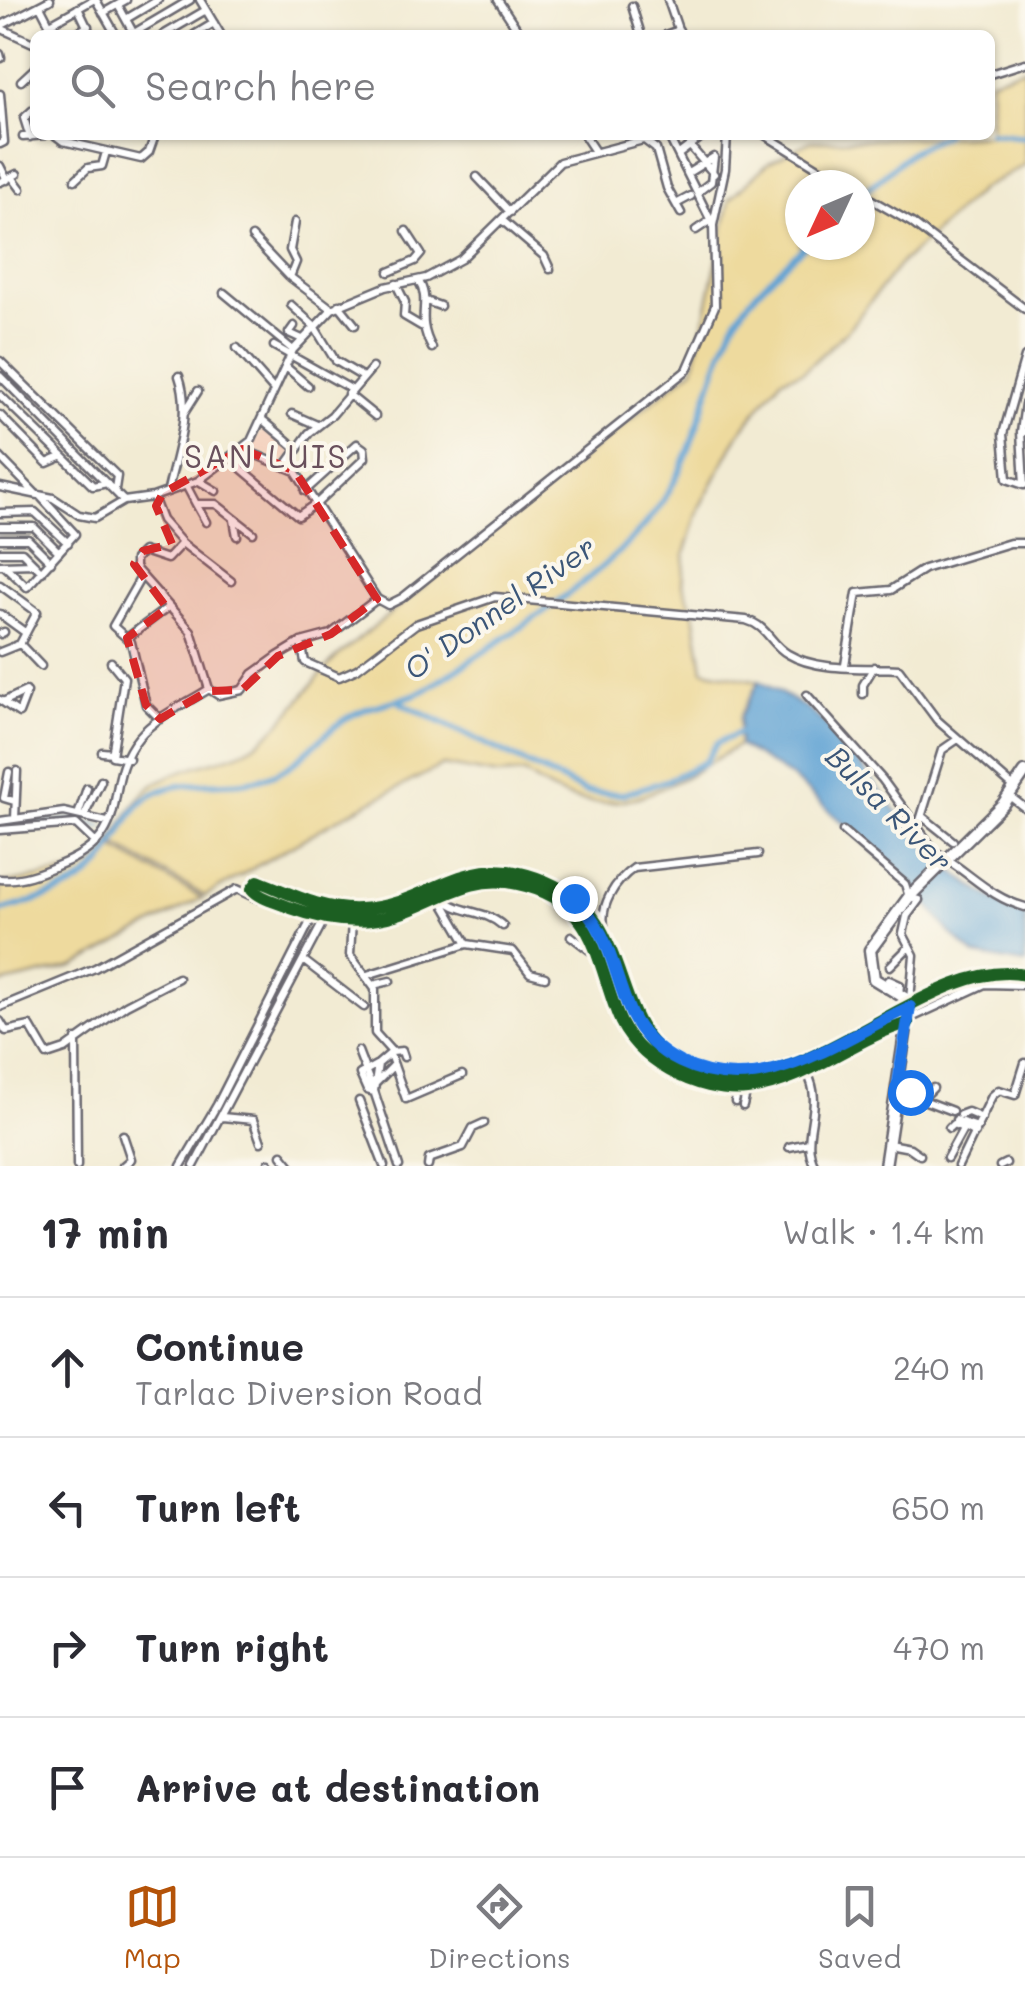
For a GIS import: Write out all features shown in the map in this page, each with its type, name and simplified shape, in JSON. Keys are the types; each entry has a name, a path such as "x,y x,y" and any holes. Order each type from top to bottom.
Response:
{"main road":[{"path":"885,1166 909,1012 898,996 872,976 869,952 910,896 1017,787"}],"street":[{"path":"0,27 50,0"},
{"path":"50,24 95,0 113,30"},
{"path":"104,13 126,0"},
{"path":"126,19 158,0"},
{"path":"141,30 190,0"},
{"path":"200,0 218,30"},
{"path":"498,0 518,30"},
{"path":"668,0 678,30"},
{"path":"118,5 132,30"},
{"path":"40,6 53,30"},
{"path":"632,6 639,30"},
{"path":"78,8 89,30"},
{"path":"172,30 206,10"},
{"path":"202,30 214,23"},
{"path":"0,27 30,42"},
{"path":"995,72 1025,63"},
{"path":"21,81 30,73"},
{"path":"0,94 4,142 0,144"},
{"path":"30,111 24,115 30,137"},
{"path":"68,140 97,150 143,158 152,140"},
{"path":"75,180 88,168 102,166 92,140"},
{"path":"587,140 594,150"},
{"path":"0,488 38,495 87,518 124,500 154,501 165,492 198,481 240,451 264,421 292,354 335,307 418,280 461,259 555,165 594,150 643,140 656,148 681,212"},
{"path":"667,140 679,154 695,194 712,222"},
{"path":"679,154 695,140"},
{"path":"696,140 703,162 714,174"},
{"path":"240,451 295,471 378,599 392,604 443,568 520,500 682,376 703,340 714,306 712,222 725,169 727,140"},
{"path":"774,140 822,170"},
{"path":"94,161 97,150"},
{"path":"676,204 709,186 714,156 688,174"},
{"path":"0,166 21,189"},
{"path":"477,177 510,212"},
{"path":"486,188 493,180"},
{"path":"875,202 912,223 1025,309"},
{"path":"502,221 544,256 550,269"},
{"path":"290,276 296,262 290,250 296,222"},
{"path":"696,230 712,222"},
{"path":"406,231 422,251 416,261 392,271 405,302 405,317 421,326 432,348"},
{"path":"252,236 290,276 355,325"},
{"path":"418,280 426,300 421,326"},
{"path":"224,292 292,354 350,392 376,416"},
{"path":"426,300 440,306"},
{"path":"291,305 314,326 334,359 363,378"},
{"path":"294,326 289,334 302,340"},
{"path":"274,346 292,354"},
{"path":"238,348 274,390"},
{"path":"1025,357 1003,434 1008,479 1024,485 1025,404"},
{"path":"0,360 117,476 115,489"},
{"path":"286,367 308,386"},
{"path":"286,465 317,425 372,368"},
{"path":"0,376 124,500"},
{"path":"165,492 186,398 178,376"},
{"path":"183,414 198,391"},
{"path":"0,395 95,488 107,483"},
{"path":"22,418 44,404"},
{"path":"292,414 317,425"},
{"path":"0,416 48,464 63,457"},
{"path":"264,421 298,449"},
{"path":"240,451 242,469 292,512 302,516 364,458 364,450 357,444 305,491"},
{"path":"0,457 75,533 28,587 3,565"},
{"path":"198,481 216,491"},
{"path":"186,486 206,522"},
{"path":"154,501 182,542 231,582"},
{"path":"196,504 212,503 253,534"},
{"path":"0,513 35,512 68,543"},
{"path":"234,518 237,536"},
{"path":"0,527 34,527 59,552"},
{"path":"0,539 28,539 52,562"},
{"path":"182,542 167,559 142,551 134,564 190,631 210,690 218,695 242,690 253,674 301,642 331,634 378,599"},
{"path":"845,666 858,593 890,590 924,569 1010,543 1025,544"},
{"path":"0,552 22,552 42,572"},
{"path":"3,565 35,564"},
{"path":"142,576 113,622 127,638 146,705 160,718"},
{"path":"0,585 36,612 20,644 0,652"},
{"path":"301,642 303,660 331,677 347,676 416,624 495,596 746,620 762,625 791,656 845,666 899,669 934,716 1017,787 1025,808"},
{"path":"127,638 167,608"},
{"path":"0,614 26,633"},
{"path":"20,644 41,666"},
{"path":"111,662 124,678 112,757"},
{"path":"863,694 874,668"},
{"path":"0,879 38,873 78,857 106,836 107,822 136,740 160,718 210,690"},
{"path":"808,695 882,778 938,854 950,858 976,884 1025,908"},
{"path":"918,828 942,750 958,739"},
{"path":"102,752 130,759"},
{"path":"13,772 7,802 15,819"},
{"path":"82,813 100,781"},
{"path":"82,813 87,788"},
{"path":"0,821 82,813 107,822"},
{"path":"922,816 953,841"},
{"path":"0,830 76,824 96,844"},
{"path":"843,831 905,884 910,896 919,902 907,916 903,934 914,955 909,1012"},
{"path":"758,854 636,867 620,876 602,920 617,1014 656,1060 696,1083 743,1089 811,1066 977,976 1025,975"},
{"path":"264,898 252,891 256,882 319,912 380,907 456,876 516,873 540,880 574,898 609,945"},
{"path":"0,1007 95,968 237,889 352,920 394,916 474,883 511,882 546,894 580,918 647,1037 668,1056 725,1078 782,1069 909,1012 986,984 1025,985"},
{"path":"440,895 449,905 490,914 504,926"},
{"path":"440,895 466,944"},
{"path":"180,1166 223,1104 303,960 319,912"},
{"path":"194,1166 222,1118 223,1104 319,912"},
{"path":"580,918 573,934 608,962"},
{"path":"352,920 350,956 377,994 375,1033 392,1058 406,1100 462,1075"},
{"path":"367,976 370,971 466,944 513,951 530,973 544,977"},
{"path":"890,966 909,947"},
{"path":"303,960 364,1007"},
{"path":"0,1021 6,1031 30,1026 47,1055 178,978"},
{"path":"373,985 390,982"},
{"path":"23,1000 30,1011"},
{"path":"76,1038 77,1166"},
{"path":"358,1050 398,1166"},
{"path":"365,1071 402,1052 404,1057"},
{"path":"374,1089 392,1058"},
{"path":"374,1089 378,1064"},
{"path":"1013,1096 1025,1064"},
{"path":"811,1066 807,1074 817,1090 810,1143 816,1166"},
{"path":"924,1098 933,1088"},
{"path":"739,1104 743,1089"},
{"path":"897,1090 924,1098 976,1130"},
{"path":"958,1166 997,1091 1025,1102"},
{"path":"359,1100 384,1166"},
{"path":"956,1116 968,1112 982,1118"},
{"path":"222,1118 253,1120 261,1142"},
{"path":"428,1166 430,1158 463,1147 473,1127 484,1123"},
{"path":"949,1128 952,1124 976,1130"},
{"path":"947,1158 963,1128"},
{"path":"123,1135 130,1159 123,1166"},
{"path":"789,1146 810,1143"},
{"path":"888,1144 910,1148 920,1155"},
{"path":"282,1155 291,1166"}],"highlighted area":[{"path":"242,449 295,471 377,599 331,634 278,656 242,690 208,691 160,719 146,705 127,638 167,608 134,564 143,551 172,544 156,506 163,493"}],"shaded area":[{"path":"265,425 295,449 285,464 248,449"}],"sand":[{"path":"1025,68 1025,165 981,189 899,265 847,331 804,371 781,379 739,434 699,508 685,554 683,585 694,613 703,670 759,681 740,717 739,745 659,789 607,802 581,800 553,791 524,773 498,775 443,765 345,815 205,896 110,842 146,791 169,776 235,754 260,741 339,655 694,368 730,199 768,163 811,141 995,140 995,78"},
{"path":"108,845 202,898 73,967 0,984 0,884 79,870 91,865"}],"water":[{"path":"759,681 823,721 937,858 991,898 1025,914 1025,964 975,955 951,934 914,887 793,778 739,745 740,717"}],"waterway":[{"name":"O' Donnel River","path":"995,134 1025,137"},
{"name":"O' Donnel River","path":"875,183 911,152 935,140"},
{"name":"O' Donnel River","path":"0,911 59,893 86,878 107,856 135,810 159,791 189,784 252,781 278,772 347,718 425,690 583,583 638,533 659,507 683,463 734,324 757,292 790,260"},
{"name":"Bulsa River","path":"401,703 586,792 623,794 668,780 705,762 717,743 743,731"},
{"path":"0,826 72,819 103,827"},
{"path":"116,834 121,836"},
{"path":"464,879 487,877 530,883 568,901 584,915 608,954 632,1016 655,1050"},
{"path":"260,887 313,907"},
{"path":"360,912 388,910 410,901"},
{"path":"320,910 342,911"},
{"path":"187,1166 317,922"},
{"path":"915,1010 995,977"},
{"path":"1012,977 1025,981"},
{"path":"847,1042 903,1016"},
{"path":"706,1076 762,1081 790,1069"}],"cycle path":[{"path":"908,1023 768,1085 747,1089 708,1086 670,1071 638,1046 617,1013 587,932 562,902 542,892 517,884 484,882 395,915 355,921 304,912 264,898 252,889 258,881 321,904 360,909 388,905 478,872 503,870 531,876 563,890 588,911 605,938 641,1027 660,1051 688,1069 728,1078 763,1075 800,1062 956,984 992,974 1025,975"}],"district":[{"name":"SAN LUIS","path":"266,455"}],"route":[{"path":"574,898 596,923 613,953 632,1016 668,1056 700,1072 725,1078 759,1076 785,1068 910,1007 897,1090 910,1092"}]}
